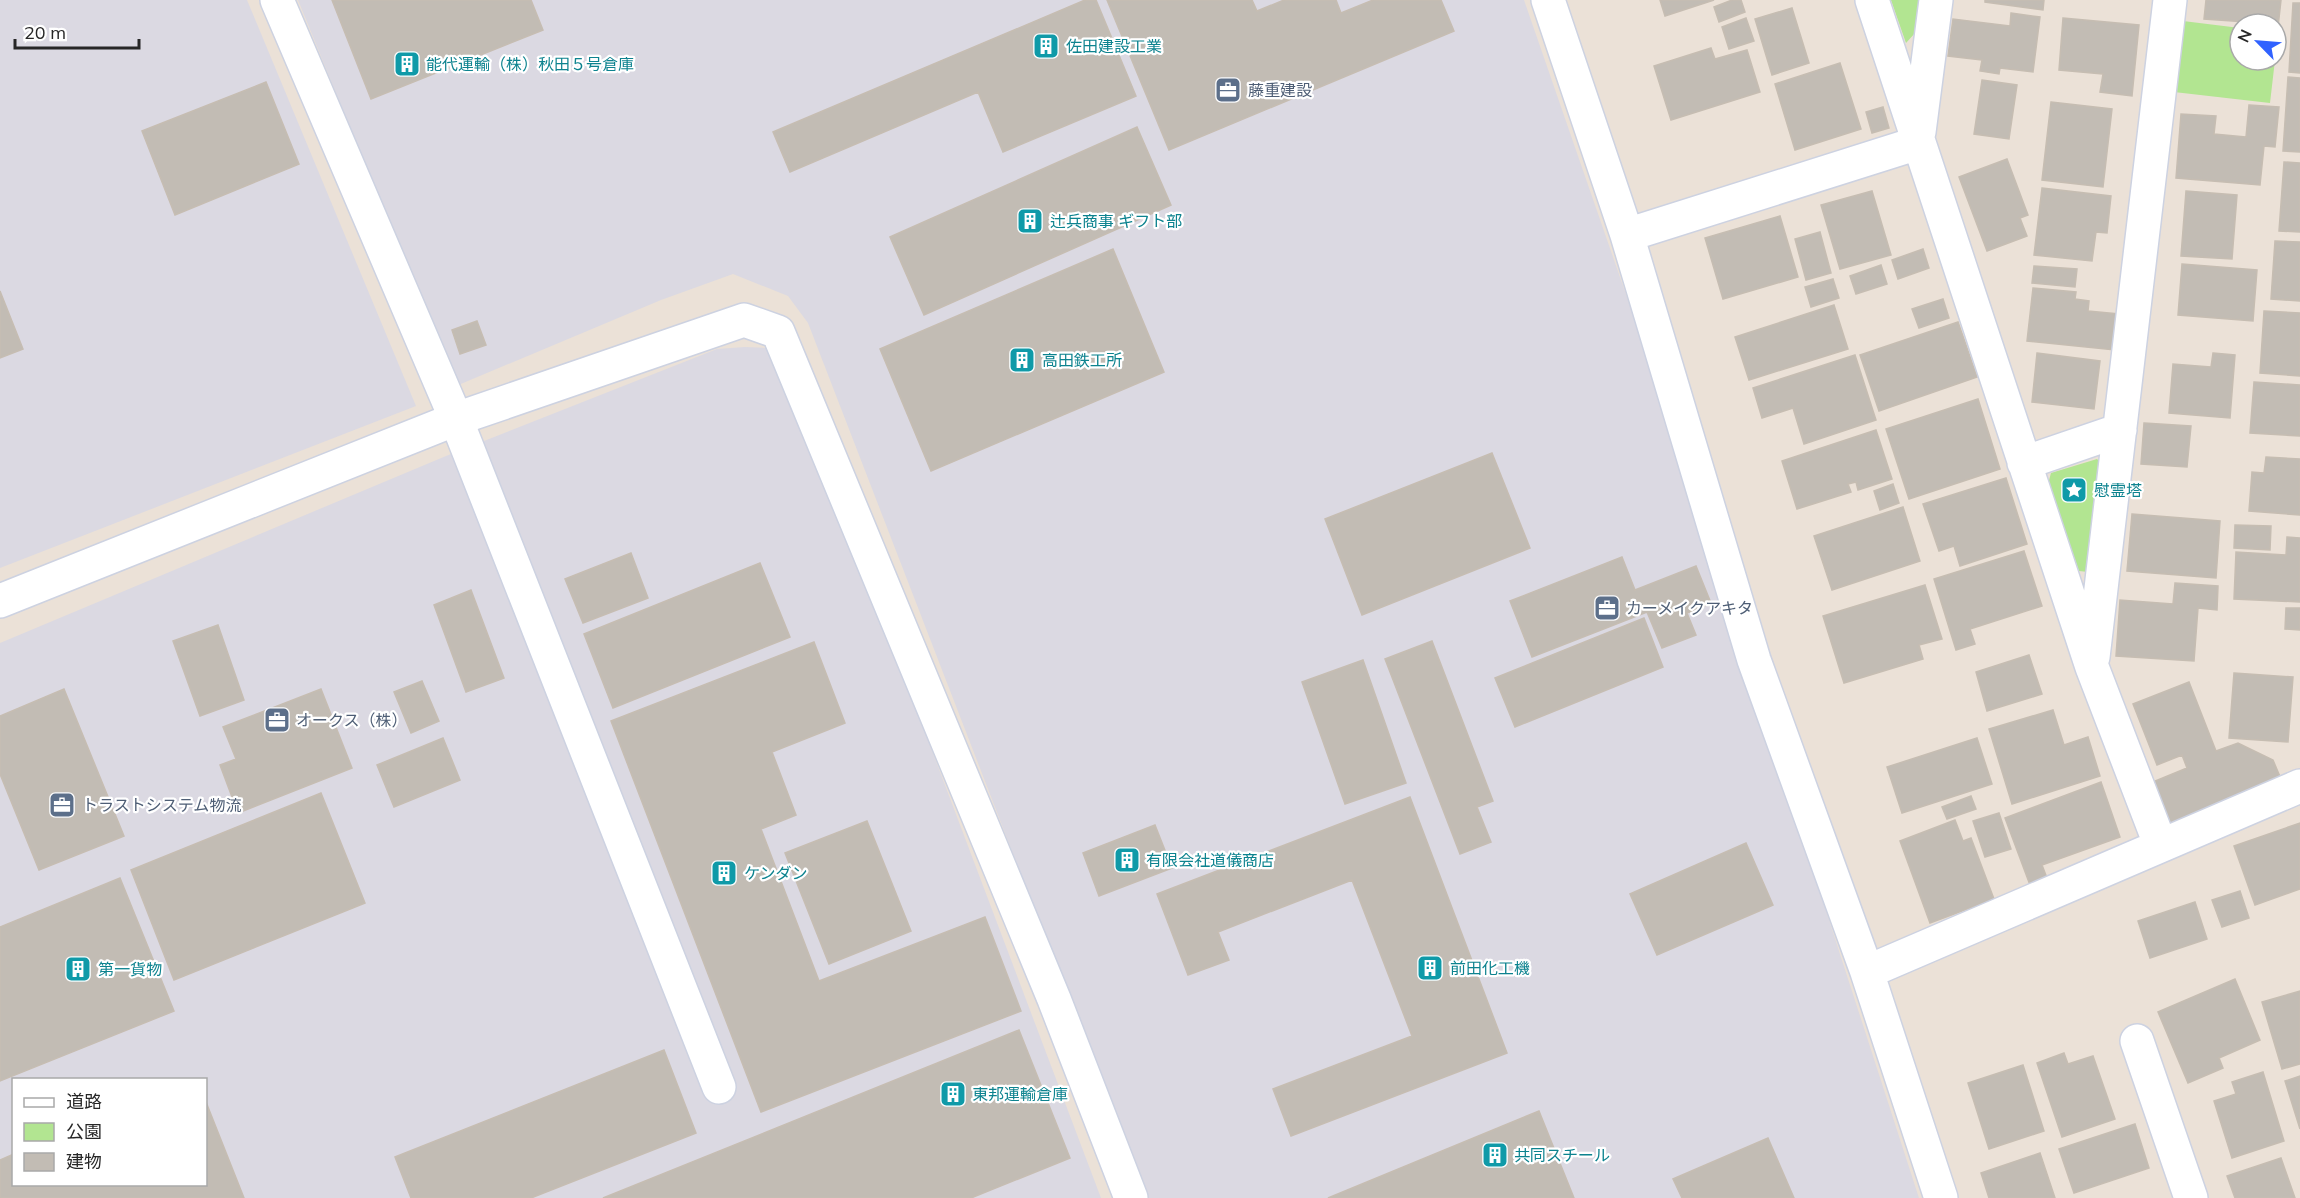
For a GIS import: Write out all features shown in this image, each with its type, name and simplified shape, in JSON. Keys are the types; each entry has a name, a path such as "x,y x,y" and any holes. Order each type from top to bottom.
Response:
{"street":[{"path":"277,0 456,419 719,1088"},
{"path":"1548,0 1627,235 1754,660 1867,972 1941,1198"},
{"path":"1872,0 2092,668 2160,844"},
{"path":"1918,143 1936,0"},
{"path":"2092,668 2170,0"},
{"path":"1627,235 1918,143"},
{"path":"0,601 456,419 744,320 778,332 1054,999 1131,1198"},
{"path":"2024,463 2120,430"},
{"path":"1867,972 2160,844 2300,786"},
{"path":"2137,1041 2191,1198"}],"shaded area":[{"path":"0,0 247,0 416,406 0,568"},
{"path":"298,0 1524,0 1631,309 1919,1198 1146,1198 808,323 788,296 733,274 661,300 456,386"},
{"path":"768,348 777,356 920,719 1101,1198 0,1198 0,643 446,456 717,349"}],"green space":[{"path":"1891,0 1919,0 1915,33 1906,43"},
{"path":"2183,21 2228,27 2228,72 2274,72 2270,103 2174,92"},
{"path":"2097,459 2104,466 2088,572 2079,571 2048,484 2051,473"}],"building":[{"name":"能代運輸（株）秋田５号倉庫","path":"332,0 531,0 543,30 371,99"},
{"name":"佐田建設工業","path":"1085,0 1096,0 1136,96 1003,152 978,92 790,172 773,132"},
{"name":"藤重建設","path":"1107,0 1252,0 1257,11 1284,0 1336,0 1341,13 1373,0 1441,0 1454,31 1169,150"},
{"path":"1660,0 1714,0 1665,16"},
{"path":"1732,0 1741,0 1745,12 1719,22 1714,7"},
{"path":"1985,0 2044,0 2043,10 1985,2"},
{"path":"2206,0 2281,0 2280,12 2228,12 2228,21 2204,19"},
{"path":"2293,3 2300,3 2300,73 2289,72"},
{"path":"1792,8 1809,63 1772,75 1755,19"},
{"path":"2011,13 2040,17 2033,72 2000,68 1999,74 1980,71 1982,60 1948,56 1953,19 2010,26"},
{"path":"1746,18 1754,41 1729,49 1722,27"},
{"path":"2063,18 2139,25 2132,96 2100,92 2103,74 2059,70"},
{"path":"1711,48 1715,59 1747,50 1760,92 1671,120 1654,66"},
{"path":"1840,63 1861,129 1795,150 1775,84"},
{"path":"2288,77 2300,78 2300,152 2283,151"},
{"path":"1982,80 2017,85 2009,139 1974,134"},
{"path":"266,82 299,164 175,215 142,131"},
{"path":"2051,102 2112,109 2103,187 2042,180"},
{"path":"2249,105 2279,107 2275,147 2264,146 2260,185 2176,178 2181,114 2216,116 2214,134 2246,137"},
{"path":"1883,107 1889,128 1872,133 1866,112"},
{"name":"辻兵商事 ギフト部","path":"1137,127 1171,205 924,315 890,237"},
{"path":"2007,159 2028,215 2020,218 2027,236 1987,251 1959,177"},
{"path":"2284,162 2300,163 2300,232 2279,231"},
{"path":"2042,188 2111,196 2107,233 2096,232 2092,261 2034,255"},
{"path":"1872,191 1891,255 1840,269 1821,205"},
{"path":"2186,191 2237,195 2232,259 2181,256"},
{"path":"1780,216 1798,277 1723,299 1705,238"},
{"path":"1820,232 1831,273 1806,280 1795,239"},
{"path":"2275,241 2300,242 2300,301 2271,299"},
{"name":"高田鉄工所","path":"1113,249 1164,372 931,471 880,349"},
{"path":"1923,249 1929,268 1898,279 1892,260"},
{"path":"2182,264 2257,270 2253,321 2178,315"},
{"path":"1881,265 1887,284 1856,294 1850,276"},
{"path":"2034,266 2077,269 2075,287 2032,283"},
{"path":"1833,279 1839,298 1811,307 1805,287"},
{"path":"2033,288 2076,292 2075,299 2089,301 2088,311 2119,314 2115,350 2027,341"},
{"path":"0,291 23,349 0,358"},
{"path":"1943,299 1949,318 1919,328 1912,309"},
{"path":"1834,305 1848,349 1749,380 1735,337"},
{"path":"2264,311 2300,313 2300,376 2260,373"},
{"path":"477,321 486,345 460,354 452,330"},
{"path":"1958,322 1977,377 1879,411 1860,355"},
{"path":"2037,353 2100,361 2094,409 2032,402"},
{"path":"2213,353 2235,355 2230,418 2169,413 2173,364 2211,367"},
{"path":"1855,355 1876,420 1804,444 1793,408 1762,418 1753,388"},
{"path":"2254,382 2300,385 2300,436 2250,433"},
{"path":"1978,399 2000,469 1909,499 1886,429"},
{"path":"2144,423 2191,426 2187,467 2141,464"},
{"path":"1876,430 1892,479 1858,490 1856,482 1848,484 1851,492 1797,509 1782,461"},
{"path":"1492,453 1530,548 1362,615 1325,519"},
{"path":"2266,457 2300,459 2300,515 2249,511 2252,472 2264,473"},
{"path":"2006,478 2027,544 1960,566 1954,546 1939,551 1923,504"},
{"path":"1893,484 1899,503 1880,510 1874,491"},
{"path":"1903,507 1920,561 1832,590 1814,536"},
{"path":"2132,514 2220,521 2216,578 2127,571"},
{"path":"2235,525 2271,526 2270,550 2234,548"},
{"path":"2287,537 2300,538 2300,602 2234,599 2236,552 2286,555"},
{"path":"2024,551 2042,606 1970,629 1975,644 1956,650 1934,579"},
{"path":"631,553 648,598 583,623 565,579"},
{"name":"カーメイクアキタ","path":"1622,557 1635,590 1696,566 1711,603 1687,613 1696,635 1662,648 1647,612 1532,657 1510,601"},
{"path":"760,563 790,637 613,708 584,634"},
{"path":"2175,583 2218,586 2217,610 2198,608 2194,661 2116,656 2120,600 2173,604"},
{"path":"1925,585 1942,639 1919,645 1923,659 1844,683 1823,616"},
{"path":"471,590 504,678 466,692 434,605"},
{"path":"2286,608 2300,608 2300,630 2285,629"},
{"path":"1644,618 1663,667 1515,727 1495,678"},
{"path":"218,625 244,700 200,716 173,641"},
{"path":"1432,641 1493,801 1477,807 1491,842 1460,854 1385,659"},
{"name":"ケンダン","path":"814,642 845,723 772,752 796,815 761,829 819,981 985,917 1021,1011 761,1112 611,721"},
{"path":"2029,655 2042,694 1987,711 1976,672"},
{"path":"1363,660 1406,783 1345,804 1302,682"},
{"path":"2234,673 2293,677 2288,742 2229,738"},
{"path":"422,681 439,721 411,733 394,692"},
{"path":"2189,682 2216,751 2238,743 2273,760 2281,779 2170,824 2153,782 2187,768 2182,755 2157,765 2133,704"},
{"name":"トラストシステム物流","path":"64,689 124,836 39,870 0,774 0,716"},
{"path":"321,689 352,768 238,813 220,765 236,759 223,727"},
{"path":"2053,710 2064,745 2088,737 2100,776 2012,804 1989,729"},
{"path":"443,738 460,780 394,807 377,765"},
{"path":"1977,738 1992,784 1902,813 1887,767"},
{"path":"2101,782 2120,837 2042,865 2047,878 2030,885 2005,818"},
{"path":"321,793 365,903 174,980 131,870"},
{"path":"1971,796 1976,809 1947,819 1942,807"},
{"name":"前田化工機","path":"1410,797 1507,1053 1291,1136 1273,1089 1412,1036 1352,880 1218,932 1229,960 1188,975 1157,894"},
{"path":"1999,813 2011,849 1985,857 1973,821"},
{"path":"1955,820 1963,841 1971,838 1994,899 1930,923 1900,841"},
{"path":"867,821 911,931 829,964 785,853"},
{"path":"2300,823 2300,889 2255,905 2234,846"},
{"name":"有限会社道儀商店","path":"1155,825 1172,868 1099,896 1083,853"},
{"path":"1746,843 1773,905 1657,955 1630,894"},
{"name":"第一貨物","path":"120,878 174,1011 0,1081 0,927"},
{"path":"2240,891 2249,918 2222,927 2212,900"},
{"path":"2195,902 2207,939 2150,958 2138,921"},
{"path":"2235,979 2260,1040 2219,1058 2223,1068 2188,1083 2158,1012"},
{"path":"2300,991 2300,1064 2282,1069 2262,1002"},
{"name":"東邦運輸倉庫","path":"1019,1030 1070,1158 971,1198 603,1198"},
{"path":"664,1050 696,1133 531,1198 411,1198 395,1157"},
{"path":"2064,1053 2068,1064 2093,1056 2115,1119 2062,1137 2037,1063"},
{"path":"2023,1065 2044,1131 1989,1149 1968,1083"},
{"path":"2263,1072 2284,1141 2232,1158 2214,1101 2236,1094 2232,1082"},
{"path":"2300,1076 2300,1129 2285,1081"},
{"path":"207,1105 244,1198 0,1198 0,1160 12,1155 12,1186 207,1186"},
{"name":"共同スチール","path":"1539,1111 1574,1198 1328,1198"},
{"path":"2135,1124 2149,1168 2074,1193 2059,1149"},
{"path":"1768,1138 1794,1198 1682,1198 1673,1179"},
{"path":"2040,1153 2055,1198 1989,1198 1981,1173"},
{"path":"2281,1158 2295,1198 2235,1198 2227,1176"}],"place":[{"name":"佐田建設工業","path":"1046,46"},
{"name":"能代運輸（株）秋田５号倉庫","path":"407,64"},
{"name":"藤重建設","path":"1228,90"},
{"name":"辻兵商事 ギフト部","path":"1030,221"},
{"name":"高田鉄工所","path":"1022,360"},
{"name":"慰霊塔","path":"2074,490"},
{"name":"カーメイクアキタ","path":"1607,608"},
{"name":"オークス（株）","path":"277,720"},
{"name":"トラストシステム物流","path":"62,805"},
{"name":"有限会社道儀商店","path":"1127,860"},
{"name":"ケンダン","path":"724,873"},
{"name":"前田化工機","path":"1430,968"},
{"name":"第一貨物","path":"78,969"},
{"name":"東邦運輸倉庫","path":"953,1094"},
{"name":"共同スチール","path":"1495,1155"}]}
